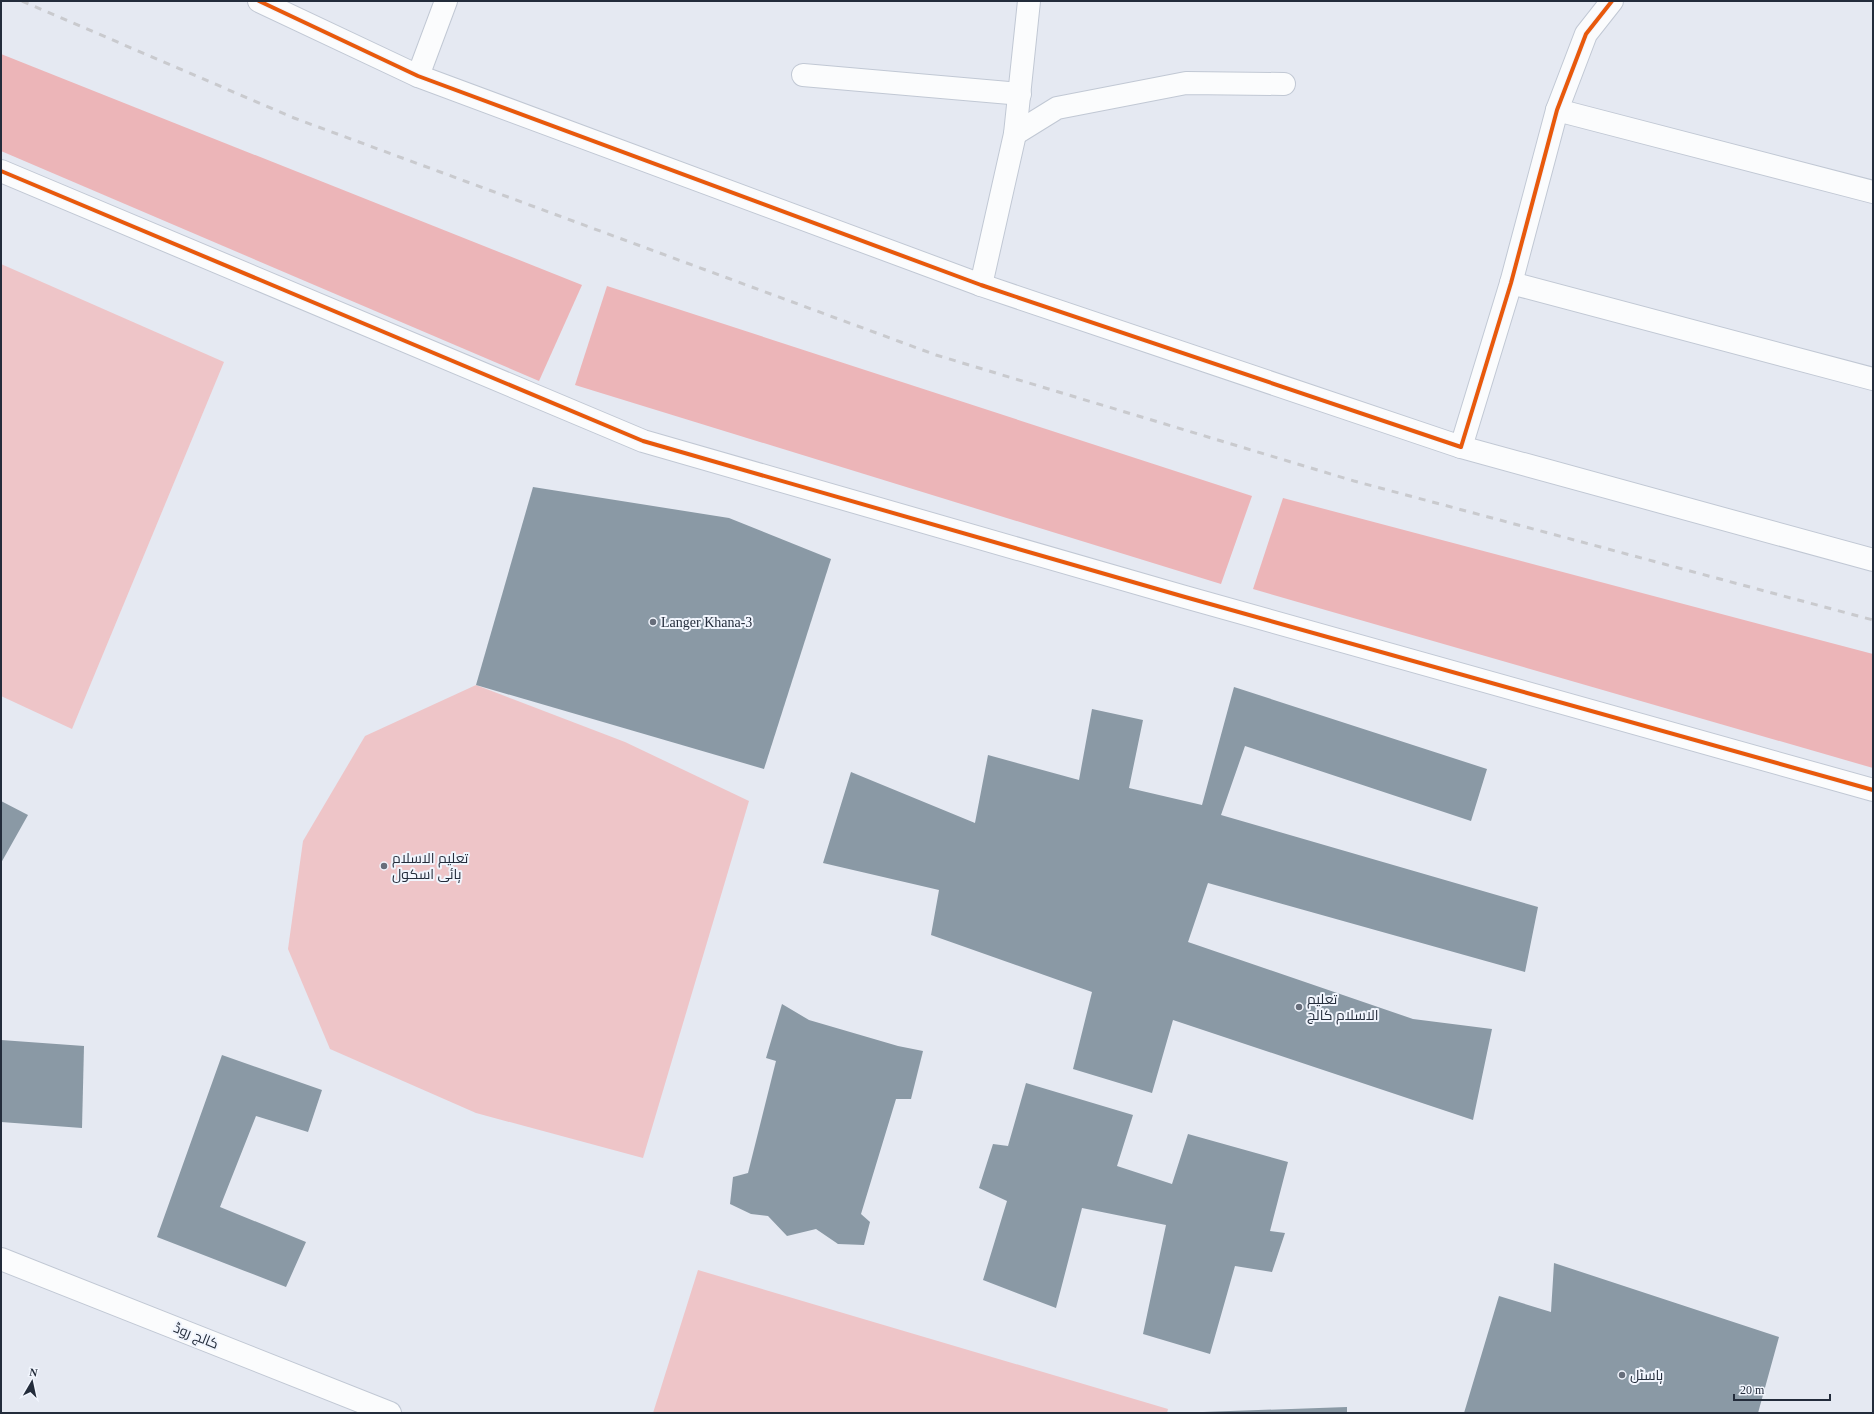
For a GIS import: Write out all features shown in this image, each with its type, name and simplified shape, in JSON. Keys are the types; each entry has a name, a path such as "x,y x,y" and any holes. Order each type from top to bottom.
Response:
{"street":[{"path":"259,1 418,76 981,286 1461,447 1873,560"},
{"path":"418,76 446,1"},
{"path":"981,286 1015,134 1029,1"},
{"path":"1461,447 1511,283 1557,110 1586,34 1612,1"},
{"path":"803,75 1020,94"},
{"path":"1015,134 1057,108 1186,83 1284,84"},
{"path":"1557,110 1873,192"},
{"path":"1,171 643,441 1193,599 1873,790"},
{"path":"1511,283 1873,379"},
{"name":"کالج روڈ","path":"1,1259 390,1413"}],"shaded area":[{"path":"1,54 582,285 539,381 1,151"},
{"path":"1,264 224,362 72,729 1,696"},
{"path":"607,286 1252,496 1221,584 575,385"},
{"path":"1283,498 1873,654 1873,768 1253,589"},
{"path":"476,685 625,742 749,801 643,1158 476,1113 330,1049 288,949 303,841 365,736"},
{"path":"698,1270 1168,1409 1167,1413 653,1413"}],"building":[{"name":"Langer Khana-3","path":"533,487 729,518 831,559 764,769 476,685"},
{"path":"1234,687 1487,769 1471,821 1245,746 1221,815 1538,907 1525,972 1208,883 1188,942 1413,1019 1492,1029 1473,1120 1173,1020 1152,1093 1073,1069 1092,992 931,935 939,890 823,863 851,772 975,823 988,755 1079,780 1092,709 1143,720 1129,788 1202,805"},
{"path":"1,801 28,815 1,863"},
{"path":"782,1004 809,1020 898,1046 923,1051 911,1099 896,1099 861,1214 870,1222 864,1245 838,1244 816,1229 787,1236 768,1216 751,1214 730,1204 733,1177 748,1173 776,1061 766,1058"},
{"path":"1,1040 84,1046 82,1128 1,1122"},
{"path":"222,1055 322,1090 308,1132 256,1116 220,1207 306,1242 286,1287 157,1237"},
{"path":"1026,1083 1133,1115 1117,1166 1172,1184 1188,1134 1288,1162 1270,1231 1285,1233 1272,1272 1235,1266 1210,1354 1143,1334 1166,1225 1082,1208 1056,1308 983,1280 1007,1201 979,1188 993,1144 1008,1146"},
{"name":"ہاسٹل","path":"1554,1263 1779,1337 1758,1413 1464,1413 1499,1296 1551,1312"},
{"path":"1347,1407 1347,1413 1203,1413 1203,1412"}],"railway":[{"path":"22,1 294,118 936,355 1354,481 1873,620"}],"cycle path":[{"path":"259,1 418,76 981,285 1461,447 1511,283 1557,110 1586,34 1612,1"},
{"path":"1,171 643,441 1185,597 1873,790"}],"place":[{"name":"Langer Khana-3","path":"653,622"},
{"name":"تعلیم الاسلام ہائی اسکول","path":"384,866"},
{"name":"تعلیم الاسلام کالج","path":"1299,1007"},
{"name":"ہاسٹل","path":"1622,1375"}]}
